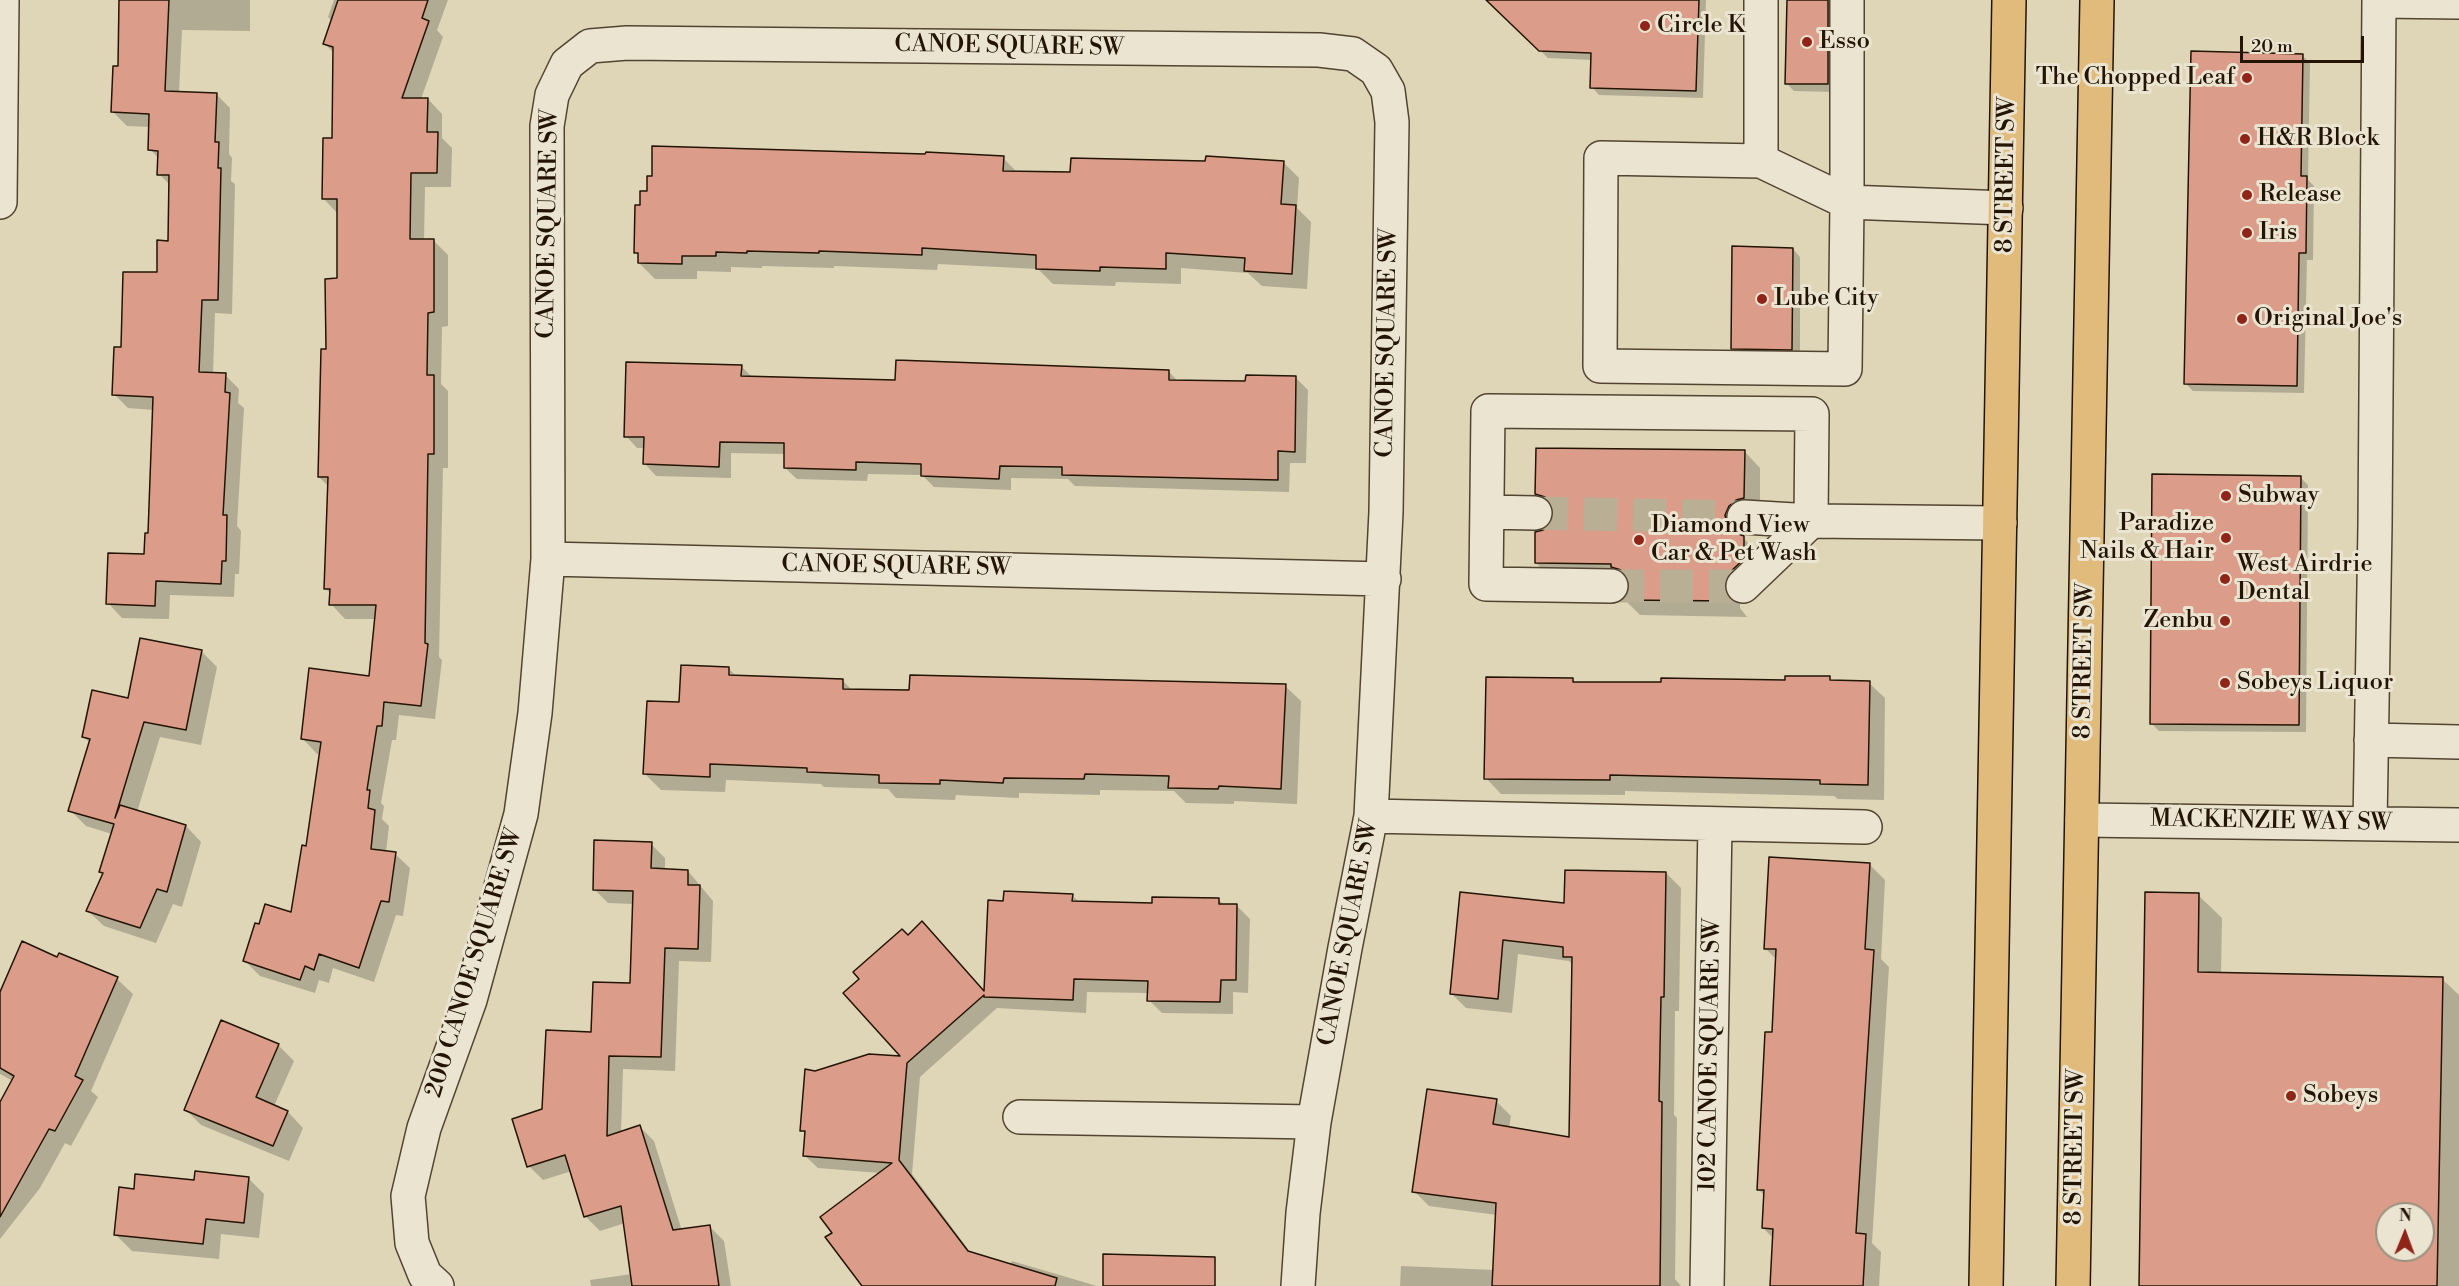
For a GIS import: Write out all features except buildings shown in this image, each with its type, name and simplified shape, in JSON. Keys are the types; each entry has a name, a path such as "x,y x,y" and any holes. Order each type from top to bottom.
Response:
{"main road":[{"name":"8 STREET SW","path":"2073,1286 2097,0"},
{"name":"8 STREET SW","path":"1986,1286 2008,11"}],"street":[{"path":"0,202 2,0"},
{"path":"1761,0 1761,161"},
{"path":"1847,0 1846,202 1845,369 1600,366 1601,158 1761,161 1846,202 2006,208"},
{"path":"2370,824 2379,1 2459,2"},
{"name":"CANOE SQUARE SW","path":"1298,1286 1303,1213 1314,1122 1371,816 1384,579 1392,122 1388,91 1376,70 1353,54 1319,50 627,43 590,46 567,64 552,95 547,126 548,559 1384,579"},
{"path":"1743,586 1811,521 1812,368"},
{"path":"1611,586 1486,584 1488,411 1812,414"},
{"path":"1486,512 1535,513"},
{"path":"1744,517 1811,521 2000,523"},
{"name":"200 CANOE SQUARE SW","path":"437,1286 425,1275 412,1243 408,1196 424,1128 470,1000 521,814 535,713 548,559"},
{"path":"2371,740 2459,742"},
{"path":"1371,816 1865,827"},
{"name":"MACKENZIE WAY SW","path":"2082,820 2459,825"},
{"name":"102 CANOE SQUARE SW","path":"1707,1286 1715,824"},
{"path":"1020,1117 1314,1122"}],"tunnel":[{"path":"1535,513 1744,517"},
{"path":"1611,586 1743,586"}],"place":[{"name":"Circle K","path":"1645,26"},
{"name":"Esso","path":"1807,42"},
{"name":"The Chopped Leaf","path":"2247,78"},
{"name":"H&R Block","path":"2245,139"},
{"name":"Release","path":"2247,195"},
{"name":"Iris","path":"2247,233"},
{"name":"Lube City","path":"1762,299"},
{"name":"Original Joe's","path":"2242,319"},
{"name":"Subway","path":"2226,496"},
{"name":"Paradize Nails & Hair","path":"2226,538"},
{"name":"Diamond View Car & Pet Wash","path":"1639,540"},
{"name":"West Airdrie Dental","path":"2225,579"},
{"name":"Zenbu","path":"2225,621"},
{"name":"Sobeys Liquor","path":"2225,683"},
{"name":"Sobeys","path":"2291,1096"}]}
